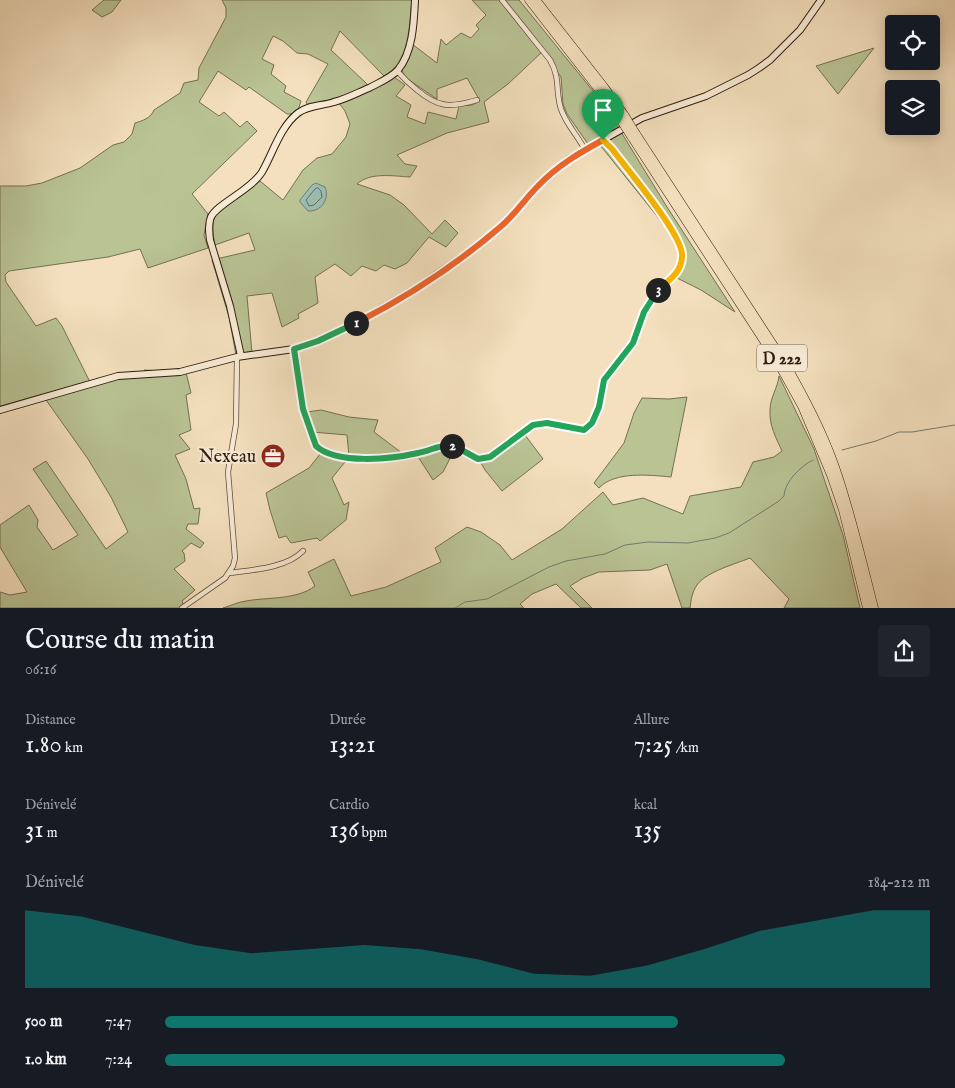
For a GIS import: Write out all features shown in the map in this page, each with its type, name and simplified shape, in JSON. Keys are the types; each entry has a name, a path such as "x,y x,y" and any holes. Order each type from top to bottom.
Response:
{"highway":[{"name":"D 222","path":"529,0 622,117"},
{"name":"D 222","path":"536,0 604,87 778,352 799,388 819,427 834,465 848,507 874,608"},
{"name":"D 222","path":"634,135 777,361 802,406 831,474 843,510 867,608"}],"street":[{"path":"182,608 225,578 230,573 235,558 228,472 236,424 239,356 232,313 210,240 211,217 215,211 248,188 258,177 292,118 305,109 347,98 397,71 406,56 412,35 415,0"},
{"path":"502,0 550,60 558,78 560,108 585,150"},
{"path":"0,410 118,376 180,372 239,356 294,349 318,341 367,317 395,302 436,275 500,228 552,172 569,159 642,118 706,96 748,76 770,60 800,30 821,0"},
{"path":"397,71 420,92 442,105 465,104 477,100"},
{"path":"294,349 303,409 314,444 320,450 336,455 348,458 384,458 420,453 443,444 458,448 478,459 490,457 533,425 547,423 584,430 592,423 599,407 604,380 633,343 644,312 654,293 677,273 683,257 678,239 612,149 603,140"},
{"path":"230,573 286,563 298,557 303,551"}],"green space":[{"path":"104,0 121,0 112,12 102,17 92,10"},
{"path":"222,0 412,0 409,32 403,53 393,70 384,76 340,31 331,50 371,90 394,77 405,85 396,96 411,105 407,117 425,124 428,112 456,119 459,106 472,105 480,101 467,78 437,89 437,99 406,78 402,71 412,44 437,63 441,39 446,45 461,33 471,38 479,29 476,25 486,15 472,0 519,0 593,91 618,127 735,312 701,290 671,275 679,259 677,241 596,140 588,144 567,114 563,104 561,77 542,52 508,84 484,102 489,122 447,133 397,155 405,164 417,166 410,177 375,176 362,180 357,184 390,195 404,205 432,234 445,220 458,233 446,247 429,237 407,263 395,269 384,265 376,271 362,266 351,276 335,264 315,277 318,303 298,314 299,318 282,327 272,293 247,296 252,353 236,355 229,317 212,260 255,250 249,233 215,245 213,233 214,218 216,214 260,181 283,200 303,170 317,158 332,154 346,137 350,124 345,111 335,98 308,106 306,102 328,64 308,54 297,53 283,41 273,36 262,59 274,65 271,74 286,86 284,92 301,101 298,110 292,114 287,114 249,87 246,90 218,71 199,102 219,116 224,112 240,127 247,121 257,131 192,194 208,214 204,235 208,248 148,268 140,249 108,257 9,271 5,275 6,282 36,326 56,318 62,326 92,386 120,378 148,377 144,370 165,371 185,368 191,393 186,395 191,430 179,435 190,449 175,455 186,479 194,509 200,508 198,524 188,524 186,529 204,543 200,548 191,543 182,551 185,561 174,569 195,590 182,601 185,608 0,608 0,592 10,595 27,592 0,547 0,525 29,505 38,520 37,527 53,550 78,535 33,469 46,461 106,549 128,532 111,497 88,459 46,400 12,410 9,405 0,408 0,186 26,186 42,183 80,168 113,145 124,142 132,134 135,123 149,117 154,110 180,93 184,83 198,80 199,68 226,17 226,8"},
{"path":"874,48 838,94 816,66"},
{"path":"779,376 814,449 843,535 860,608 784,608 789,599 750,558 721,569 701,580 694,590 690,608 682,608 667,564 650,570 599,572 583,578 570,586 592,608 581,608 556,584 532,594 520,604 524,608 223,608 243,602 300,594 315,586 308,572 334,559 351,596 386,587 441,562 435,548 467,527 481,532 500,545 512,560 562,529 603,492 613,505 643,498 683,514 690,496 741,487 753,462 774,457 782,451 773,431 770,416 771,401"},
{"path":"687,397 671,477 633,475 614,479 599,488 594,483 624,443 634,413 642,398 669,399"},
{"path":"321,410 349,417 378,420 374,432 402,453 377,457 349,456 347,435 312,432 307,412"},
{"path":"525,435 543,459 502,491 485,470 477,456 489,454 514,436 519,440"},
{"path":"448,441 457,445 443,472 433,480 415,452"},
{"path":"321,453 345,462 332,478 344,505 349,502 346,520 320,541 317,538 291,543 286,536 279,538 266,493 309,468"}],"water":[{"path":"316,183 325,187 325,200 317,209 308,211 300,200 312,185"}],"waterway":[{"path":"842,450 876,441 899,432 912,432 955,425"},
{"path":"455,608 465,602 487,599 549,567 566,561 605,554 625,545 648,542 688,543 715,538 729,533 779,501 784,496 787,485 794,475 813,460"},
{"path":"243,608 271,608"}],"place":[{"name":"Nexeau","path":"273,456"}],"route":[{"path":"603,140 612,149 664,218 678,239 683,257 677,273 654,293 644,312 633,343 604,380 599,407 592,423 584,430 547,423 533,425 490,457 478,459 458,448 443,444 420,453 384,458 348,458 318,449 314,444 303,409 294,349 335,333 415,290 500,228 552,172 569,159 603,140"}]}
